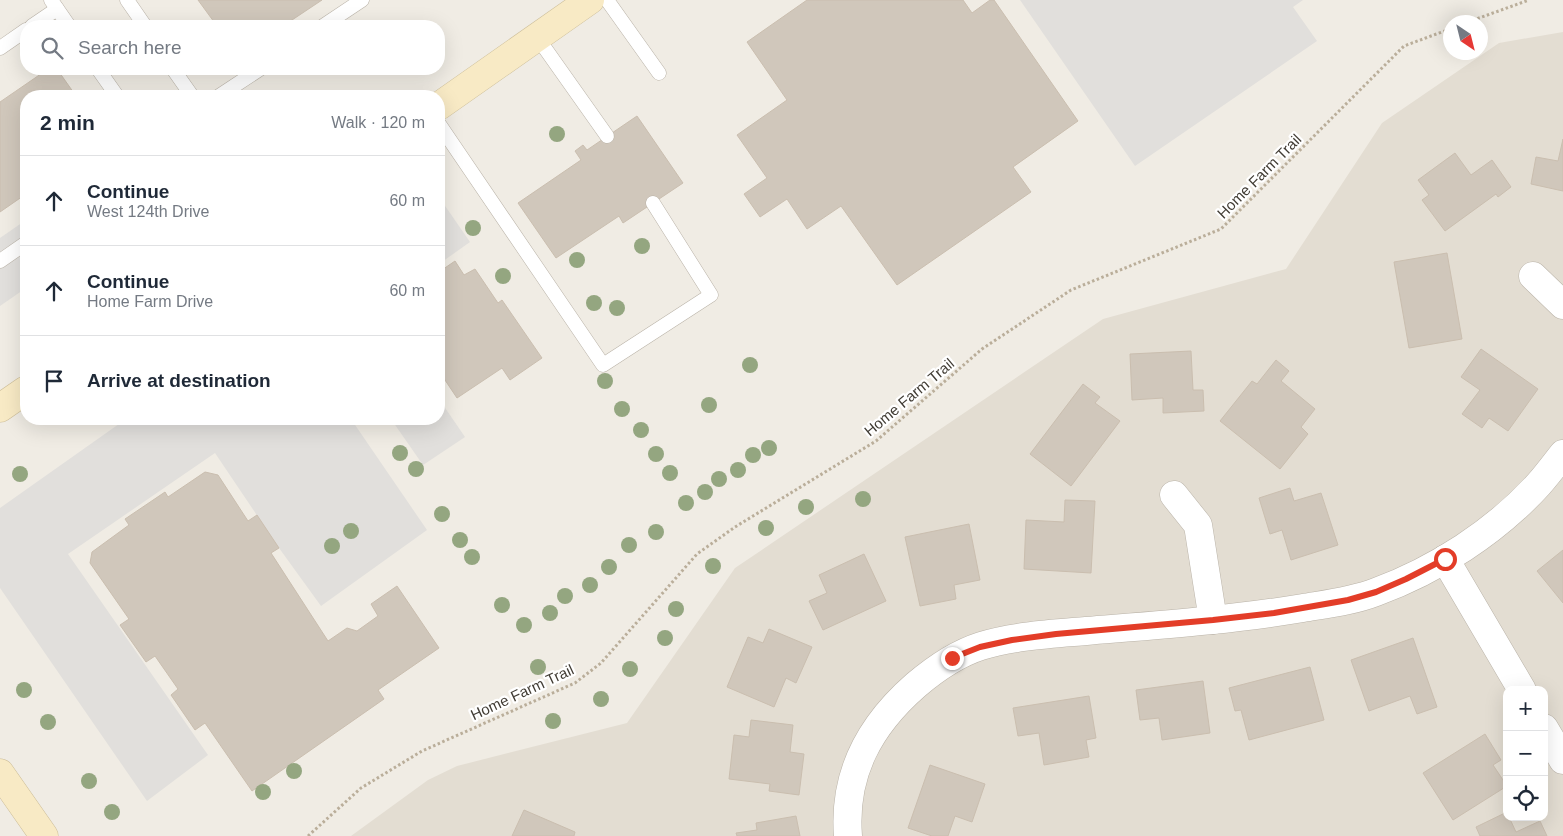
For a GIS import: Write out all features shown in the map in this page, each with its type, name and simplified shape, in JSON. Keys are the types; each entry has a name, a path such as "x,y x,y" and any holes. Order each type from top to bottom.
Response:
{"street":[{"path":"445,102 590,0"},
{"path":"1533,276 1563,305"},
{"path":"0,408 20,394"},
{"path":"848,836 848,800 859,760 870,737 898,701 935,668 952,658 980,647 1012,640 1274,613 1348,600 1376,592 1445,559 1484,532 1512,510 1538,484 1563,454"},
{"path":"1174,495 1198,525 1213,620"},
{"path":"1445,559 1520,686"},
{"path":"1546,731 1563,760"},
{"path":"2,776 44,836"}],"lane":[{"path":"127,0 140,20"},
{"path":"332,20 362,0"},
{"path":"607,0 659,73"},
{"path":"38,20 54,4 65,20"},
{"path":"0,48 20,34"},
{"path":"537,38 607,136"},
{"path":"102,75 113,90"},
{"path":"177,75 188,90"},
{"path":"227,90 251,75"},
{"path":"445,133 603,365 711,295 653,203"},
{"path":"0,261 20,247"}],"path":[{"path":"1487,15 1529,0"},
{"name":"Home Farm Trail","path":"308,836 361,788 422,751 575,683 601,663 697,554 735,527 876,442 982,349 1071,290 1221,229 1404,46 1443,32"}],"shaded area":[{"path":"1020,0 1303,0 1293,7 1317,41 1135,166"},
{"path":"1563,32 1563,836 351,836 428,780 457,766 627,723 735,568 1103,319 1286,269 1382,123 1474,60 1488,60 1488,51 1499,43"},
{"path":"445,206 470,242 445,260"},
{"path":"20,224 20,292 0,306 0,238"},
{"path":"445,408 465,437 423,465 395,425 445,425"},
{"path":"118,425 355,425 427,530 321,606 215,453 68,554 208,755 147,801 0,588 0,508"}],"building":[{"path":"198,0 322,0 292,20 213,20"},
{"path":"807,0 963,0 972,13 990,0 994,0 1078,121 1013,167 1031,192 897,285 841,206 807,229 787,199 760,217 744,194 767,178 737,135 787,100 747,42"},
{"path":"39,75 61,75 72,90 20,90 20,198 0,212 0,102"},
{"path":"637,116 683,183 623,223 619,216 556,258 518,203 581,160 575,151 583,145 587,150"},
{"path":"1563,139 1563,191 1531,184 1536,157 1558,161"},
{"path":"1455,153 1471,175 1492,160 1511,187 1498,197 1496,194 1445,231 1422,200 1429,195 1418,180"},
{"path":"1447,253 1462,339 1409,348 1394,262"},
{"path":"455,261 464,275 475,269 498,303 502,300 542,358 510,380 502,368 457,398 445,380 445,268"},
{"path":"1481,349 1538,389 1508,431 1489,418 1482,428 1462,414 1480,390 1461,377"},
{"path":"1191,351 1193,390 1203,390 1204,411 1163,413 1163,398 1132,400 1130,354"},
{"path":"1276,360 1289,371 1281,381 1315,409 1301,427 1308,434 1280,469 1220,421 1252,381 1257,384"},
{"path":"1083,384 1100,397 1095,403 1120,421 1071,486 1030,454"},
{"path":"205,472 218,475 248,521 257,515 279,548 271,553 328,641 347,628 357,631 378,616 371,604 397,586 439,648 378,690 384,699 252,791 205,723 195,730 171,695 178,689 155,656 146,662 120,625 129,619 90,563 92,552 129,525 125,519 165,492 168,497"},
{"path":"1290,488 1294,501 1321,493 1338,545 1291,560 1282,530 1270,534 1259,498"},
{"path":"1065,500 1095,501 1091,573 1024,569 1026,520 1064,522"},
{"path":"969,524 980,580 954,585 956,599 920,606 905,537"},
{"path":"1563,550 1563,603 1537,571"},
{"path":"864,554 886,601 823,630 809,601 827,593 819,575"},
{"path":"769,629 812,647 796,683 786,678 774,707 727,687 748,637 763,643"},
{"path":"1413,638 1437,707 1417,714 1410,696 1369,711 1351,660"},
{"path":"1310,667 1324,720 1249,740 1241,710 1235,711 1229,688"},
{"path":"1203,681 1210,733 1162,740 1159,718 1140,720 1136,690"},
{"path":"1089,696 1096,738 1086,740 1089,757 1044,765 1039,733 1018,736 1013,708"},
{"path":"751,720 793,725 790,752 804,754 799,795 769,791 770,784 729,779 734,735 749,737"},
{"path":"1485,734 1501,760 1493,765 1503,780 1503,789 1453,820 1423,773"},
{"path":"930,765 985,784 972,822 955,816 948,836 932,836 908,828"},
{"path":"524,810 575,832 574,836 512,836"},
{"path":"1503,814 1503,821 1511,821 1516,832 1540,821 1547,836 1480,836 1476,827"},
{"path":"796,816 800,836 737,836 736,833 757,830 756,823"}],"route":[{"path":"952,658 980,647 1012,640 1274,613 1348,600 1376,592 1445,559"}]}
